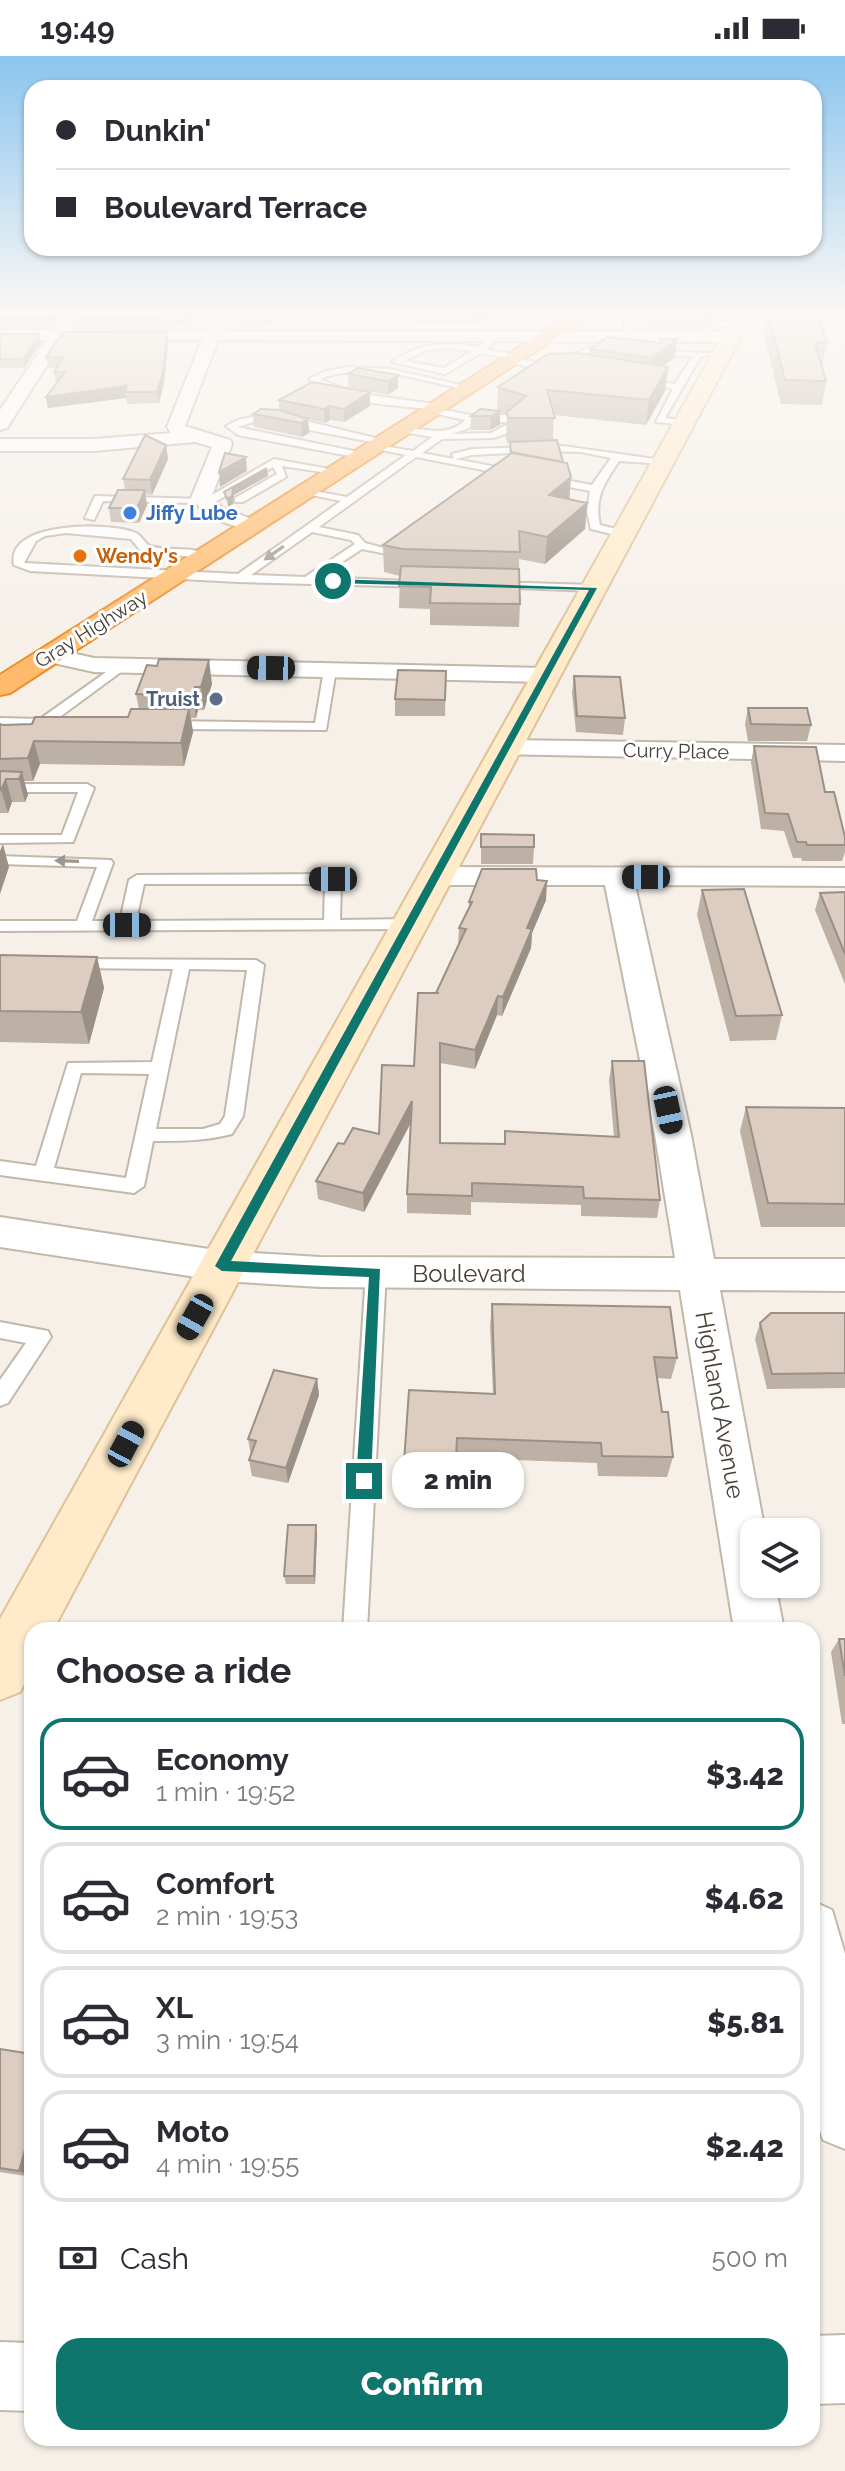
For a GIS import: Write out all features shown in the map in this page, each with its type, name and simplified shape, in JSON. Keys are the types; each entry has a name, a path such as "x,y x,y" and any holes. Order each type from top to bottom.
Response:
{"highway":[{"name":"Gray Highway","path":"0,687 408,425"}],"street":[{"path":"177,425 181,433 218,441 223,447 203,489 222,496 252,526"},
{"path":"28,1622 684,425"},
{"path":"0,445 94,445 198,436"},
{"path":"49,655 94,665 545,675"},
{"name":"Curry Place","path":"507,748 845,753"},
{"path":"438,876 845,877"},
{"name":"Highland Avenue","path":"618,877 673,1135 758,1622"},
{"name":"Boulevard","path":"0,1232 222,1266 376,1272 845,1275"},
{"path":"0,1673 24,1629"},
{"path":"820,1976 845,2118"},
{"path":"820,2370 845,2369"},
{"path":"0,2376 24,2377"}],"lane":[{"path":"244,425 246,431 304,444 379,443 441,435 497,436 507,433 515,425"},
{"path":"298,425 416,453 595,489"},
{"path":"238,579 441,435 467,425"},
{"path":"448,459 472,452 580,450 605,452 616,458 664,461"},
{"path":"616,458 595,489 592,512 595,527 624,534"},
{"path":"222,496 257,484 274,462"},
{"path":"90,518 99,498 154,504 222,496 283,475 274,462"},
{"path":"274,462 335,471"},
{"path":"495,479 506,471"},
{"path":"306,491 349,500"},
{"path":"310,528 354,537 360,540 360,545"},
{"path":"205,556 133,555 95,570 30,568 20,565 18,561 30,540 44,533 112,534 133,555 173,577 307,580 359,576 437,584"},
{"path":"307,580 360,545 402,550 385,563"},
{"path":"333,563 346,566"},
{"path":"484,585 594,588"},
{"path":"43,723 123,666"},
{"path":"151,724 321,727 330,670"},
{"path":"0,722 74,723"},
{"path":"0,788 87,788 68,839 0,839"},
{"path":"0,860 106,863 125,870 137,880 333,879 332,925"},
{"path":"83,925 106,863"},
{"path":"127,925 137,880"},
{"path":"0,926 410,924"},
{"path":"61,964 256,965 234,1116 226,1129 203,1135 145,1135"},
{"path":"0,1168 134,1186 182,964"},
{"path":"43,1173 74,1067 159,1068"},
{"path":"355,1622 376,1272"},
{"path":"0,1330 41,1337 0,1397"}],"building":[{"path":"145,435 166,445 150,480 123,479"},
{"path":"557,440 563,462 511,452 510,442"},
{"path":"225,453 246,457 219,472"},
{"path":"512,453 567,463 571,477 549,495 587,503 547,537 519,531 520,552 402,549 383,545"},
{"path":"267,468 233,488 232,496 227,499 224,492"},
{"path":"118,490 145,490 137,508 109,508"},
{"path":"401,566 519,569 520,604 430,603 431,587 399,586"},
{"path":"159,659 209,660 201,687 195,687 193,695 136,694 147,665 157,666"},
{"path":"398,670 446,671 445,700 395,699"},
{"path":"574,676 620,677 625,718 577,716"},
{"path":"748,708 807,708 811,725 751,724"},
{"path":"131,709 189,709 181,743 34,741 28,758 0,759 0,724 32,724 35,717 128,717"},
{"path":"754,746 816,747 825,792 834,792 845,845 797,842 788,814 765,813"},
{"path":"0,771 22,772 19,779 6,779 0,790"},
{"path":"481,834 534,835 534,847 481,847"},
{"path":"482,869 536,869 537,880 547,881 527,928 532,929 503,997 498,996 475,1050 440,1043 440,1143 505,1144 505,1131 619,1137 612,1061 644,1061 660,1200 584,1198 583,1187 472,1183 472,1196 407,1194 412,1101 363,1193 316,1181 338,1143 344,1144 353,1128 379,1134 382,1065 414,1066 418,993 436,993 466,929 459,928 472,902 469,902"},
{"path":"744,889 782,1015 736,1016 702,890"},
{"path":"845,892 845,954 820,893"},
{"path":"0,955 97,957 81,1012 0,1011"},
{"path":"746,1107 845,1108 845,1204 768,1203"},
{"path":"492,1304 670,1307 677,1358 654,1357 662,1412 668,1412 673,1457 602,1456 601,1443 457,1438 455,1480 403,1477 409,1390 495,1394"},
{"path":"771,1313 845,1313 845,1373 772,1374 760,1323"},
{"path":"274,1370 317,1379 286,1468 249,1460 256,1441 248,1439"},
{"path":"288,1525 316,1525 314,1576 284,1576"},
{"path":"839,1639 845,1639 845,1676"},
{"path":"0,2049 24,2053 24,2153 19,2171 0,2168"}],"place":[{"name":"Jiffy Lube","path":"130,513"},
{"name":"Wendy's","path":"80,556"},
{"name":"Truist","path":"216,699"}],"route":[{"path":"333,581 594,588 222,1266 376,1272 364,1481"}]}
